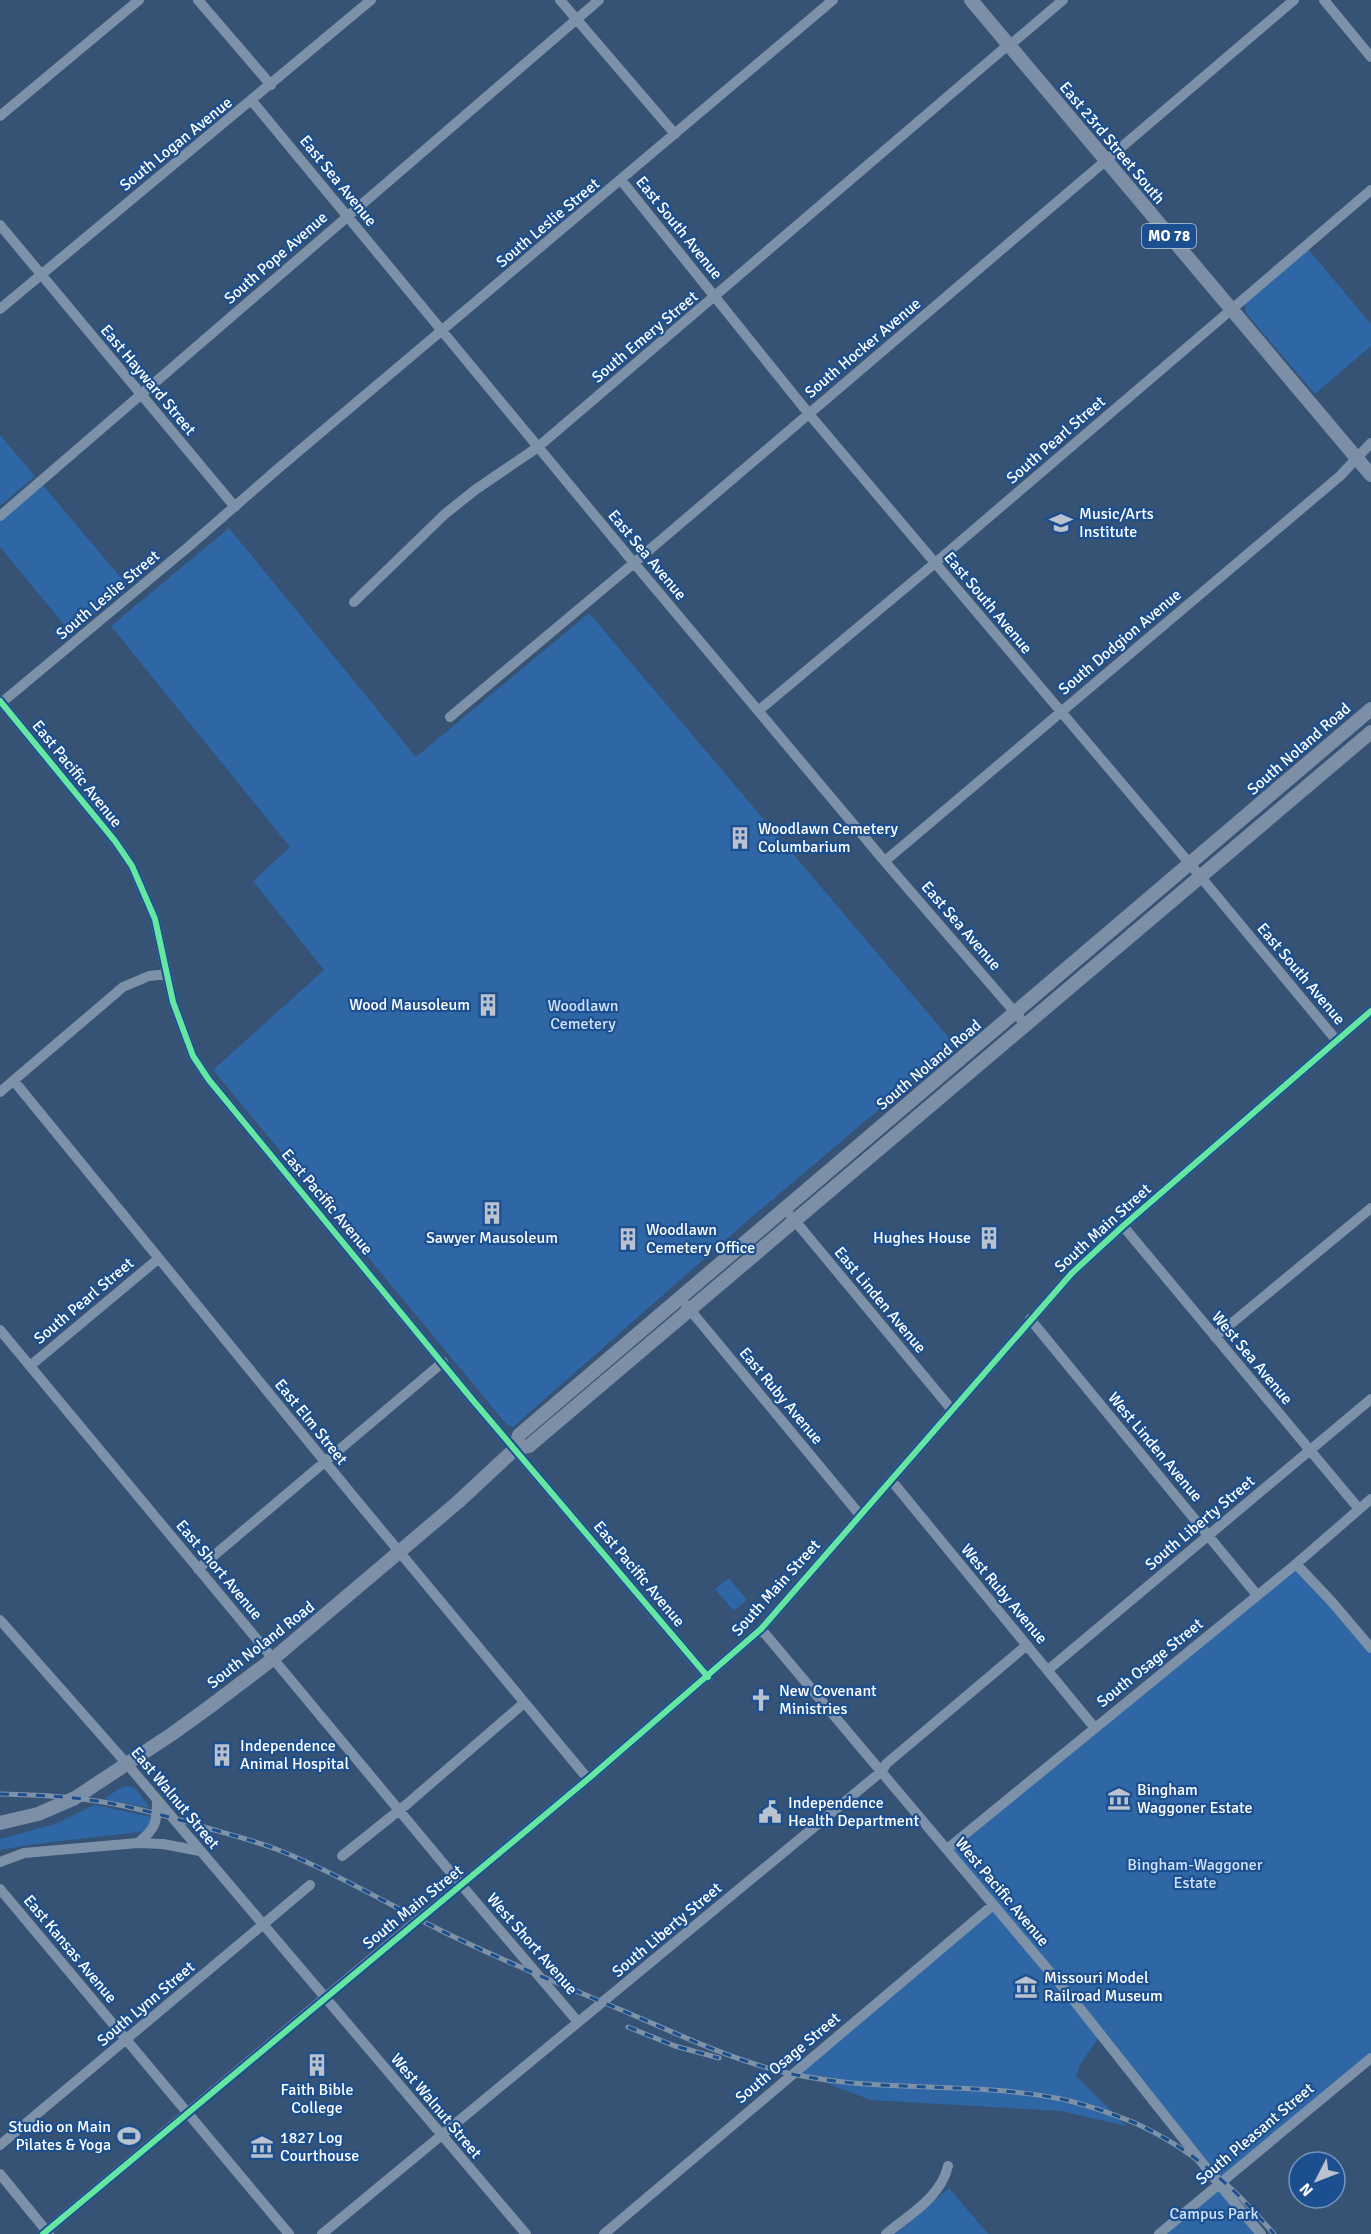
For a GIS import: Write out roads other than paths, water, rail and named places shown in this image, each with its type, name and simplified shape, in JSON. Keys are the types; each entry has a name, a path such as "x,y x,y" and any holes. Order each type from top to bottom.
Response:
{"main road":[{"name":"East 23rd Street South","path":"971,0 1369,474 1371,489"},
{"name":"South Noland Road","path":"515,1449 519,1435 1371,709"},
{"name":"South Noland Road","path":"0,1823 38,1814 75,1798 172,1734 274,1658 458,1502 515,1449 529,1446 1371,732"}],"street":[{"path":"0,116 139,0"},
{"path":"198,0 271,85"},
{"name":"South Logan Avenue","path":"0,309 371,0"},
{"path":"560,0 675,135"},
{"name":"South Pope Avenue","path":"0,516 599,0"},
{"name":"South Leslie Street","path":"0,703 833,0"},
{"name":"South Emery Street","path":"354,602 445,514 475,490 538,447 1064,0"},
{"name":"South Hocker Avenue","path":"450,717 1294,0"},
{"path":"1324,0 1371,57"},
{"name":"East Sea Avenue","path":"252,101 634,563 1025,1024"},
{"name":"East South Avenue","path":"621,180 808,414 1337,1041"},
{"name":"South Pearl Street","path":"758,711 935,563 1371,190"},
{"name":"East Hayward Street","path":"0,225 235,507"},
{"name":"South Dodgion Avenue","path":"885,861 1340,476 1371,442"},
{"name":"East Pacific Avenue","path":"0,703 115,841 132,866 155,919 172,1002 193,1056 208,1080 708,1677"},
{"path":"0,1092 123,987 149,976 167,974"},
{"name":"South Main Street","path":"47,2233 187,2112 588,1779 761,1629 1072,1273 1371,1011"},
{"name":"East Elm Street","path":"14,1081 158,1259 588,1779"},
{"path":"1215,1337 1371,1208"},
{"name":"East Linden Avenue","path":"785,1209 952,1410"},
{"name":"West Sea Avenue","path":"1123,1226 1359,1509"},
{"name":"South Pearl Street","path":"30,1366 158,1259"},
{"name":"East Ruby Avenue","path":"679,1297 860,1515"},
{"name":"West Linden Avenue","path":"1030,1319 1257,1595"},
{"name":"East Short Avenue","path":"0,1330 461,1885"},
{"path":"198,1569 443,1362"},
{"name":"South Liberty Street","path":"1048,1670 1371,1399"},
{"name":"West Ruby Avenue","path":"891,1480 1095,1727"},
{"name":"South Osage Street","path":"947,1849 1296,1564 1371,1499"},
{"path":"1296,1564 1371,1648"},
{"name":"East Walnut Street","path":"0,1620 127,1764 325,1997"},
{"name":"West Pacific Avenue","path":"761,1629 1071,1997 1219,2184 1262,2234"},
{"name":"South Liberty Street","path":"322,2234 882,1771 886,1764 1027,1644"},
{"path":"342,1856 524,1703"},
{"path":"138,1843 150,1833 156,1824 157,1800"},
{"path":"0,1862 24,1853 138,1843 163,1844 200,1851"},
{"name":"West Short Avenue","path":"461,1885 578,2022"},
{"name":"South Lynn Street","path":"0,2145 310,1886"},
{"name":"East Kansas Avenue","path":"0,1888 289,2234"},
{"name":"South Osage Street","path":"604,2234 993,1905"},
{"name":"West Walnut Street","path":"325,1997 526,2234"},
{"name":"South Pleasant Street","path":"1159,2234 1371,2058"},
{"path":"886,2234 937,2192 945,2178 948,2166"},
{"path":"0,2174 47,2233"}],"railway":[{"path":"0,1794 64,1797 116,1804 167,1816 267,1846 319,1868 444,1932 507,1961 709,2048 768,2068 839,2082 1020,2093 1086,2105 1135,2123 1175,2144 1228,2185 1274,2234"},
{"path":"628,2027 675,2046 719,2058"}],"place":[{"name":"Music/Arts Institute","path":"1061,523"},
{"name":"Woodlawn Cemetery Columbarium","path":"740,838"},
{"name":"Wood Mausoleum","path":"488,1005"},
{"name":"Sawyer Mausoleum","path":"492,1213"},
{"name":"Hughes House","path":"989,1238"},
{"name":"Woodlawn Cemetery Office","path":"628,1239"},
{"name":"New Covenant Ministries","path":"761,1700"},
{"name":"Independence Animal Hospital","path":"222,1755"},
{"name":"Bingham Waggoner Estate","path":"1119,1799"},
{"name":"Independence Health Department","path":"770,1812"},
{"name":"Missouri Model Railroad Museum","path":"1026,1987"},
{"name":"Faith Bible College","path":"317,2065"},
{"name":"Studio on Main Pilates & Yoga","path":"129,2136"},
{"name":"1827 Log Courthouse","path":"262,2147"}],"park label":[{"name":"Woodlawn Cemetery","path":"583,1015"},
{"name":"Bingham-Waggoner Estate","path":"1195,1874"},
{"name":"Campus Park","path":"1214,2214"}]}
